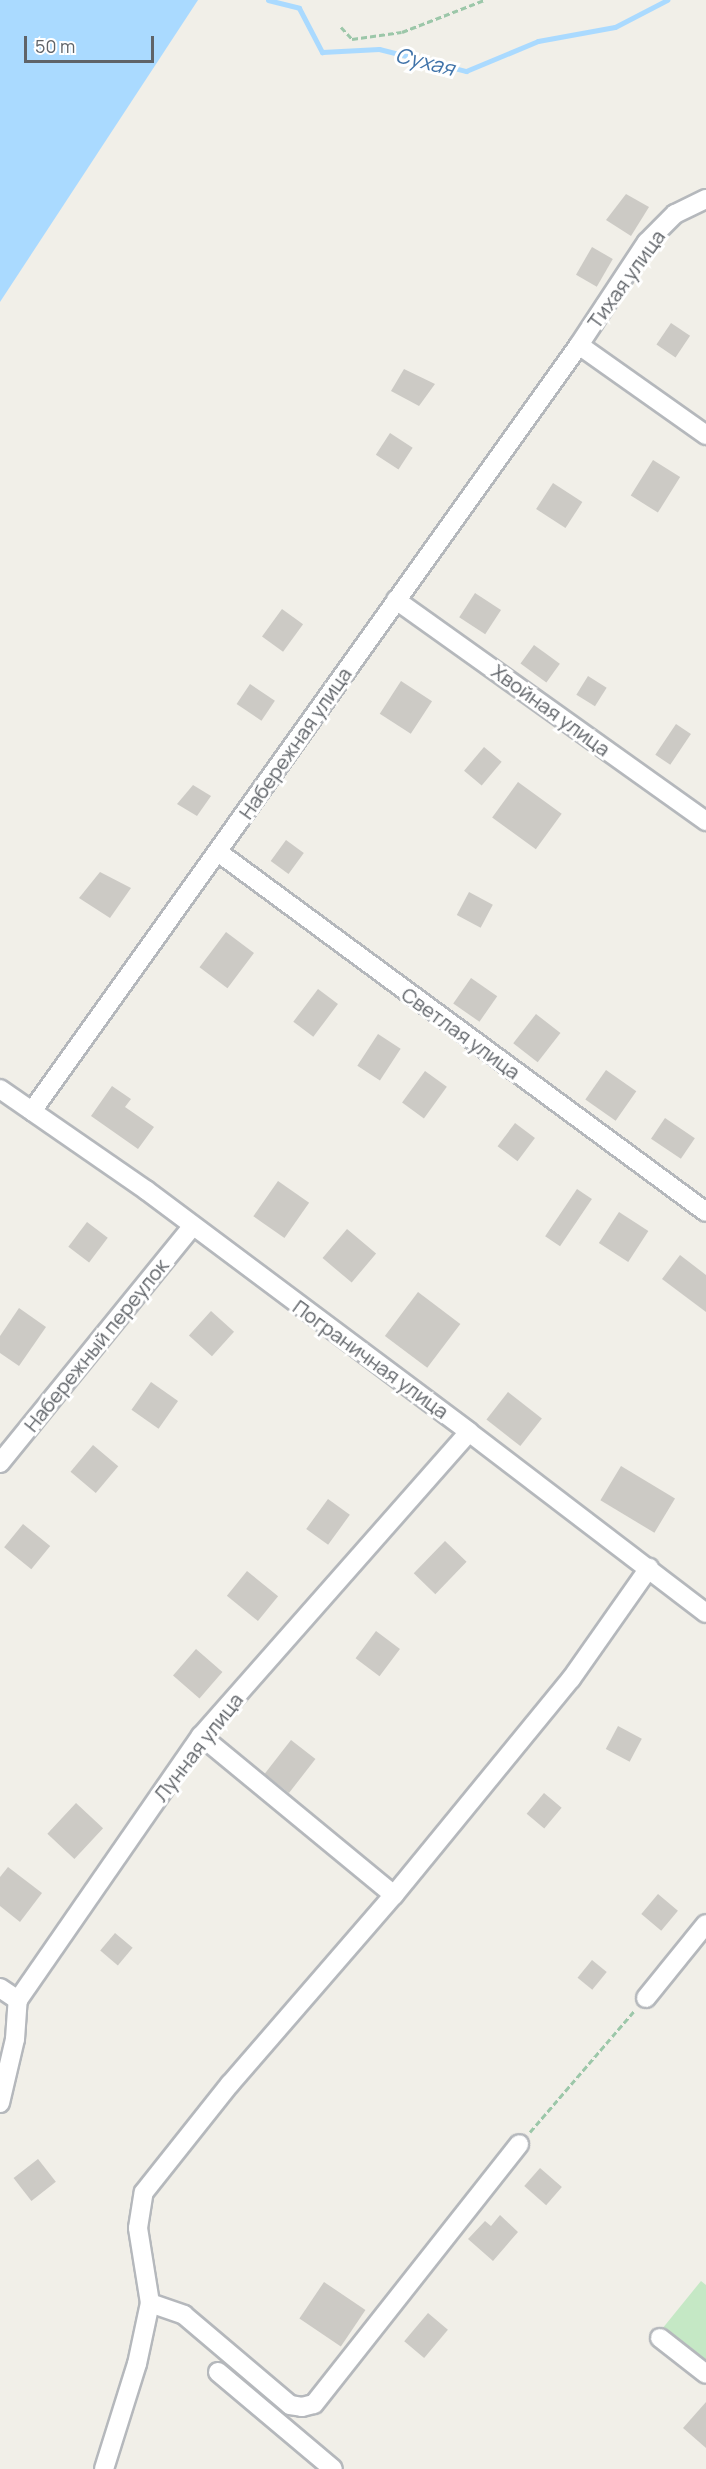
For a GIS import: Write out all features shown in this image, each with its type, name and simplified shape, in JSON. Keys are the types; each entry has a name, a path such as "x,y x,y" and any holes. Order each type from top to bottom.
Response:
{"street":[{"name":"Тихая улица","path":"579,345 647,242 675,214 706,199"},
{"path":"579,345 706,435"},
{"name":"Набережная улица","path":"32,1111 579,345"},
{"name":"Хвойная улица","path":"396,600 706,821"},
{"name":"Светлая улица","path":"218,852 706,1212"},
{"path":"0,1089 32,1111"},
{"name":"Пограничная улица","path":"32,1111 146,1190 706,1613"},
{"name":"Набережный переулок","path":"0,1463 192,1227"},
{"name":"Лунная улица","path":"18,2000 201,1736 469,1432"},
{"path":"104,2469 137,2364 150,2303 138,2228 144,2192 230,2084 394,1895 571,1679 648,1568"},
{"path":"201,1736 394,1895"},
{"path":"646,1998 706,1924"},
{"path":"0,1988 18,2000 15,2039 0,2103"},
{"path":"150,2303 184,2315 290,2405 302,2407 314,2404 519,2144"},
{"path":"660,2338 706,2374"},
{"path":"218,2372 333,2469"}],"path":[{"path":"341,27 352,39 402,32 484,0"},
{"path":"519,2144 646,1998"}],"green space":[{"path":"701,2281 706,2285 706,2365 662,2329"}],"water":[{"path":"0,0 198,0 0,302"}],"building":[{"path":"626,194 649,207 631,236 606,220"},
{"path":"592,247 613,259 597,287 576,275"},
{"path":"671,323 690,336 676,357 656,345"},
{"path":"404,369 435,384 419,406 391,391"},
{"path":"390,433 413,448 398,470 376,455"},
{"path":"653,460 680,477 658,513 631,496"},
{"path":"553,483 582,502 565,528 536,509"},
{"path":"475,593 501,610 485,634 459,617"},
{"path":"282,609 303,624 283,652 262,637"},
{"path":"534,645 560,664 546,682 520,664"},
{"path":"588,676 607,688 595,706 576,695"},
{"path":"401,681 432,701 411,734 380,714"},
{"path":"250,684 275,701 261,721 237,704"},
{"path":"676,724 691,734 670,765 655,755"},
{"path":"484,747 502,762 482,786 464,771"},
{"path":"518,782 562,814 536,849 492,818"},
{"path":"193,785 211,796 197,816 177,804"},
{"path":"286,840 304,853 289,874 271,861"},
{"path":"100,872 131,888 110,918 79,898"},
{"path":"469,892 493,905 481,928 457,915"},
{"path":"226,932 254,953 227,988 200,967"},
{"path":"471,978 497,996 479,1022 453,1003"},
{"path":"318,989 338,1004 313,1037 293,1022"},
{"path":"536,1014 560,1033 538,1062 513,1043"},
{"path":"378,1034 401,1049 380,1081 357,1066"},
{"path":"606,1070 636,1091 616,1121 585,1099"},
{"path":"425,1071 447,1087 424,1118 402,1103"},
{"path":"112,1086 131,1099 125,1107 154,1127 138,1149 91,1116"},
{"path":"665,1118 695,1138 681,1159 651,1139"},
{"path":"515,1123 535,1138 518,1161 498,1146"},
{"path":"278,1181 309,1203 284,1238 253,1216"},
{"path":"577,1189 592,1199 560,1246 545,1236"},
{"path":"619,1212 648,1231 628,1262 599,1243"},
{"path":"87,1222 108,1238 89,1262 68,1247"},
{"path":"347,1229 376,1253 352,1283 323,1258"},
{"path":"680,1255 706,1275 706,1312 662,1279"},
{"path":"418,1292 460,1324 427,1368 385,1336"},
{"path":"19,1308 46,1327 19,1366 0,1353 0,1336"},
{"path":"211,1311 234,1332 212,1356 189,1336"},
{"path":"151,1382 178,1401 159,1429 131,1410"},
{"path":"508,1392 542,1418 520,1446 486,1420"},
{"path":"93,1445 118,1466 96,1493 71,1472"},
{"path":"621,1466 675,1498 654,1533 600,1500"},
{"path":"328,1499 350,1515 328,1545 306,1529"},
{"path":"23,1524 50,1546 31,1569 4,1547"},
{"path":"445,1541 467,1562 435,1594 414,1573"},
{"path":"247,1571 278,1596 258,1621 227,1596"},
{"path":"376,1631 400,1649 379,1676 356,1658"},
{"path":"196,1649 222,1672 199,1698 173,1675"},
{"path":"618,1726 642,1739 630,1762 606,1749"},
{"path":"291,1740 315,1759 289,1793 265,1774"},
{"path":"544,1793 562,1808 544,1828 527,1814"},
{"path":"76,1803 103,1828 74,1859 47,1834"},
{"path":"8,1867 42,1893 20,1922 0,1906 0,1877"},
{"path":"658,1894 678,1911 661,1931 641,1914"},
{"path":"115,1933 133,1948 118,1965 100,1951"},
{"path":"592,1960 607,1972 592,1990 578,1978"},
{"path":"38,2159 56,2182 31,2201 14,2178"},
{"path":"540,2168 562,2187 546,2205 524,2186"},
{"path":"500,2215 518,2232 493,2261 468,2239 485,2221 491,2226"},
{"path":"324,2282 365,2310 341,2346 299,2318"},
{"path":"428,2313 448,2330 424,2358 404,2341"},
{"path":"706,2402 706,2448 683,2428"}],"waterway":[{"name":"Сухая","path":"268,0 299,8 322,52 379,49 466,71 538,41 615,27 667,0"}]}
